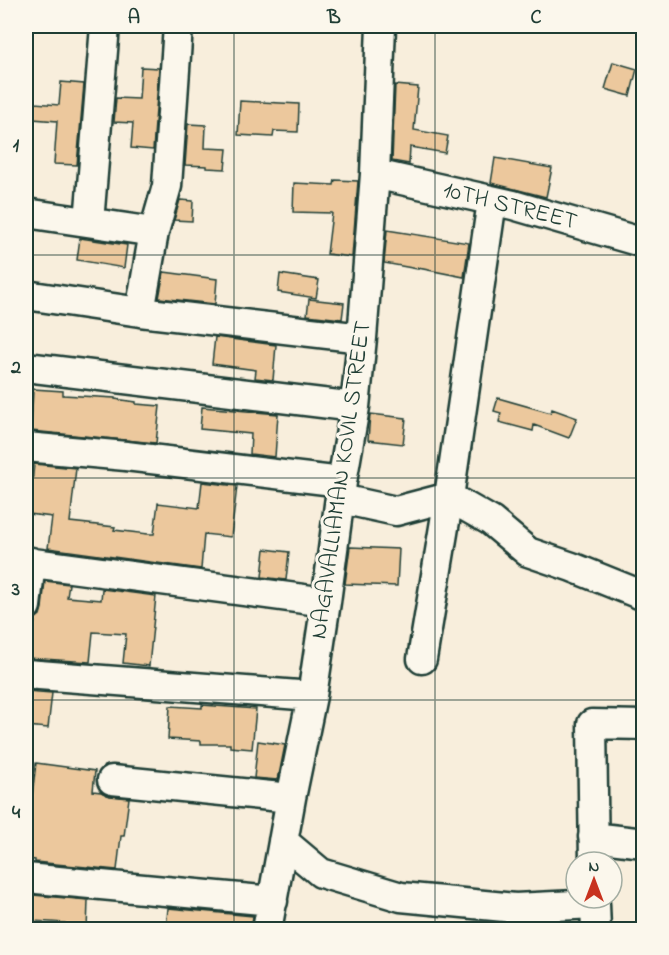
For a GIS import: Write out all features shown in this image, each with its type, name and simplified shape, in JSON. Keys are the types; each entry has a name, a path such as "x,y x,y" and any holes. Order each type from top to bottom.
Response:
{"street":[{"path":"89,222 105,26"},
{"path":"140,312 154,232 167,186 178,26"},
{"name":"NAGAVALLIAMAN KOVIL STREET","path":"267,930 312,696 355,407 375,174 381,26"},
{"name":"10TH STREET","path":"375,174 513,205 644,243"},
{"path":"422,659 492,201"},
{"path":"26,213 154,232"},
{"path":"26,295 140,312 362,338"},
{"path":"26,367 355,407"},
{"path":"26,447 126,456 342,490 396,511 448,497 491,520 528,552 644,596"},
{"path":"26,606 28,562 326,602"},
{"path":"26,675 312,696"},
{"path":"644,725 592,724 593,849 644,843"},
{"path":"112,780 291,798"},
{"path":"283,841 321,873 400,897 515,908 564,909"},
{"path":"26,878 273,901"}],"building":[{"path":"613,62 637,69 630,96 605,89"},
{"path":"141,67 159,68 153,150 131,148 133,123 114,122 116,98 139,99"},
{"path":"61,82 84,84 77,165 54,164 57,121 33,119 35,103 59,105"},
{"path":"395,85 418,87 414,130 448,136 445,153 410,147 409,164 392,161"},
{"path":"240,101 299,104 298,132 274,131 273,137 238,135"},
{"path":"188,124 206,125 205,148 227,149 225,169 185,165"},
{"path":"495,158 552,168 546,197 491,183"},
{"path":"335,180 358,181 352,257 327,254 332,213 293,212 294,183 334,185"},
{"path":"180,200 193,201 192,221 174,220"},
{"path":"387,230 469,243 464,277 384,263"},
{"path":"80,238 127,245 124,268 77,260"},
{"path":"164,272 217,279 215,304 159,298"},
{"path":"280,274 319,280 316,298 278,292"},
{"path":"309,299 344,303 342,319 307,315"},
{"path":"215,337 276,345 273,380 255,378 256,370 212,364"},
{"path":"33,389 63,391 63,395 115,398 136,402 136,404 160,406 156,443 31,431"},
{"path":"498,398 551,413 552,409 577,418 569,438 534,425 533,431 499,422 501,413 494,411"},
{"path":"202,407 278,414 275,457 250,454 251,434 200,429"},
{"path":"370,414 406,418 403,444 368,440"},
{"path":"34,464 76,468 70,522 115,527 114,530 148,534 154,534 158,503 199,508 202,482 237,486 231,537 204,534 201,569 48,548 52,517 29,514"},
{"path":"350,547 399,549 397,586 345,584"},
{"path":"265,549 289,552 286,580 262,577"},
{"path":"45,581 69,584 67,597 101,600 102,589 156,596 149,666 123,663 126,634 93,632 90,662 27,658 31,627 34,627 35,619 40,615 42,608"},
{"path":"26,691 52,693 48,728 26,726"},
{"path":"202,705 256,709 252,749 230,747 230,744 201,744 201,741 168,739 170,706 202,708"},
{"path":"258,741 285,745 278,780 254,778"},
{"path":"36,763 95,771 93,791 129,798 117,870 35,862 35,860 26,859 26,822 29,822"},
{"path":"33,895 88,900 87,930 64,930 65,923 32,921"},
{"path":"168,908 253,916 251,930 166,930"}]}
